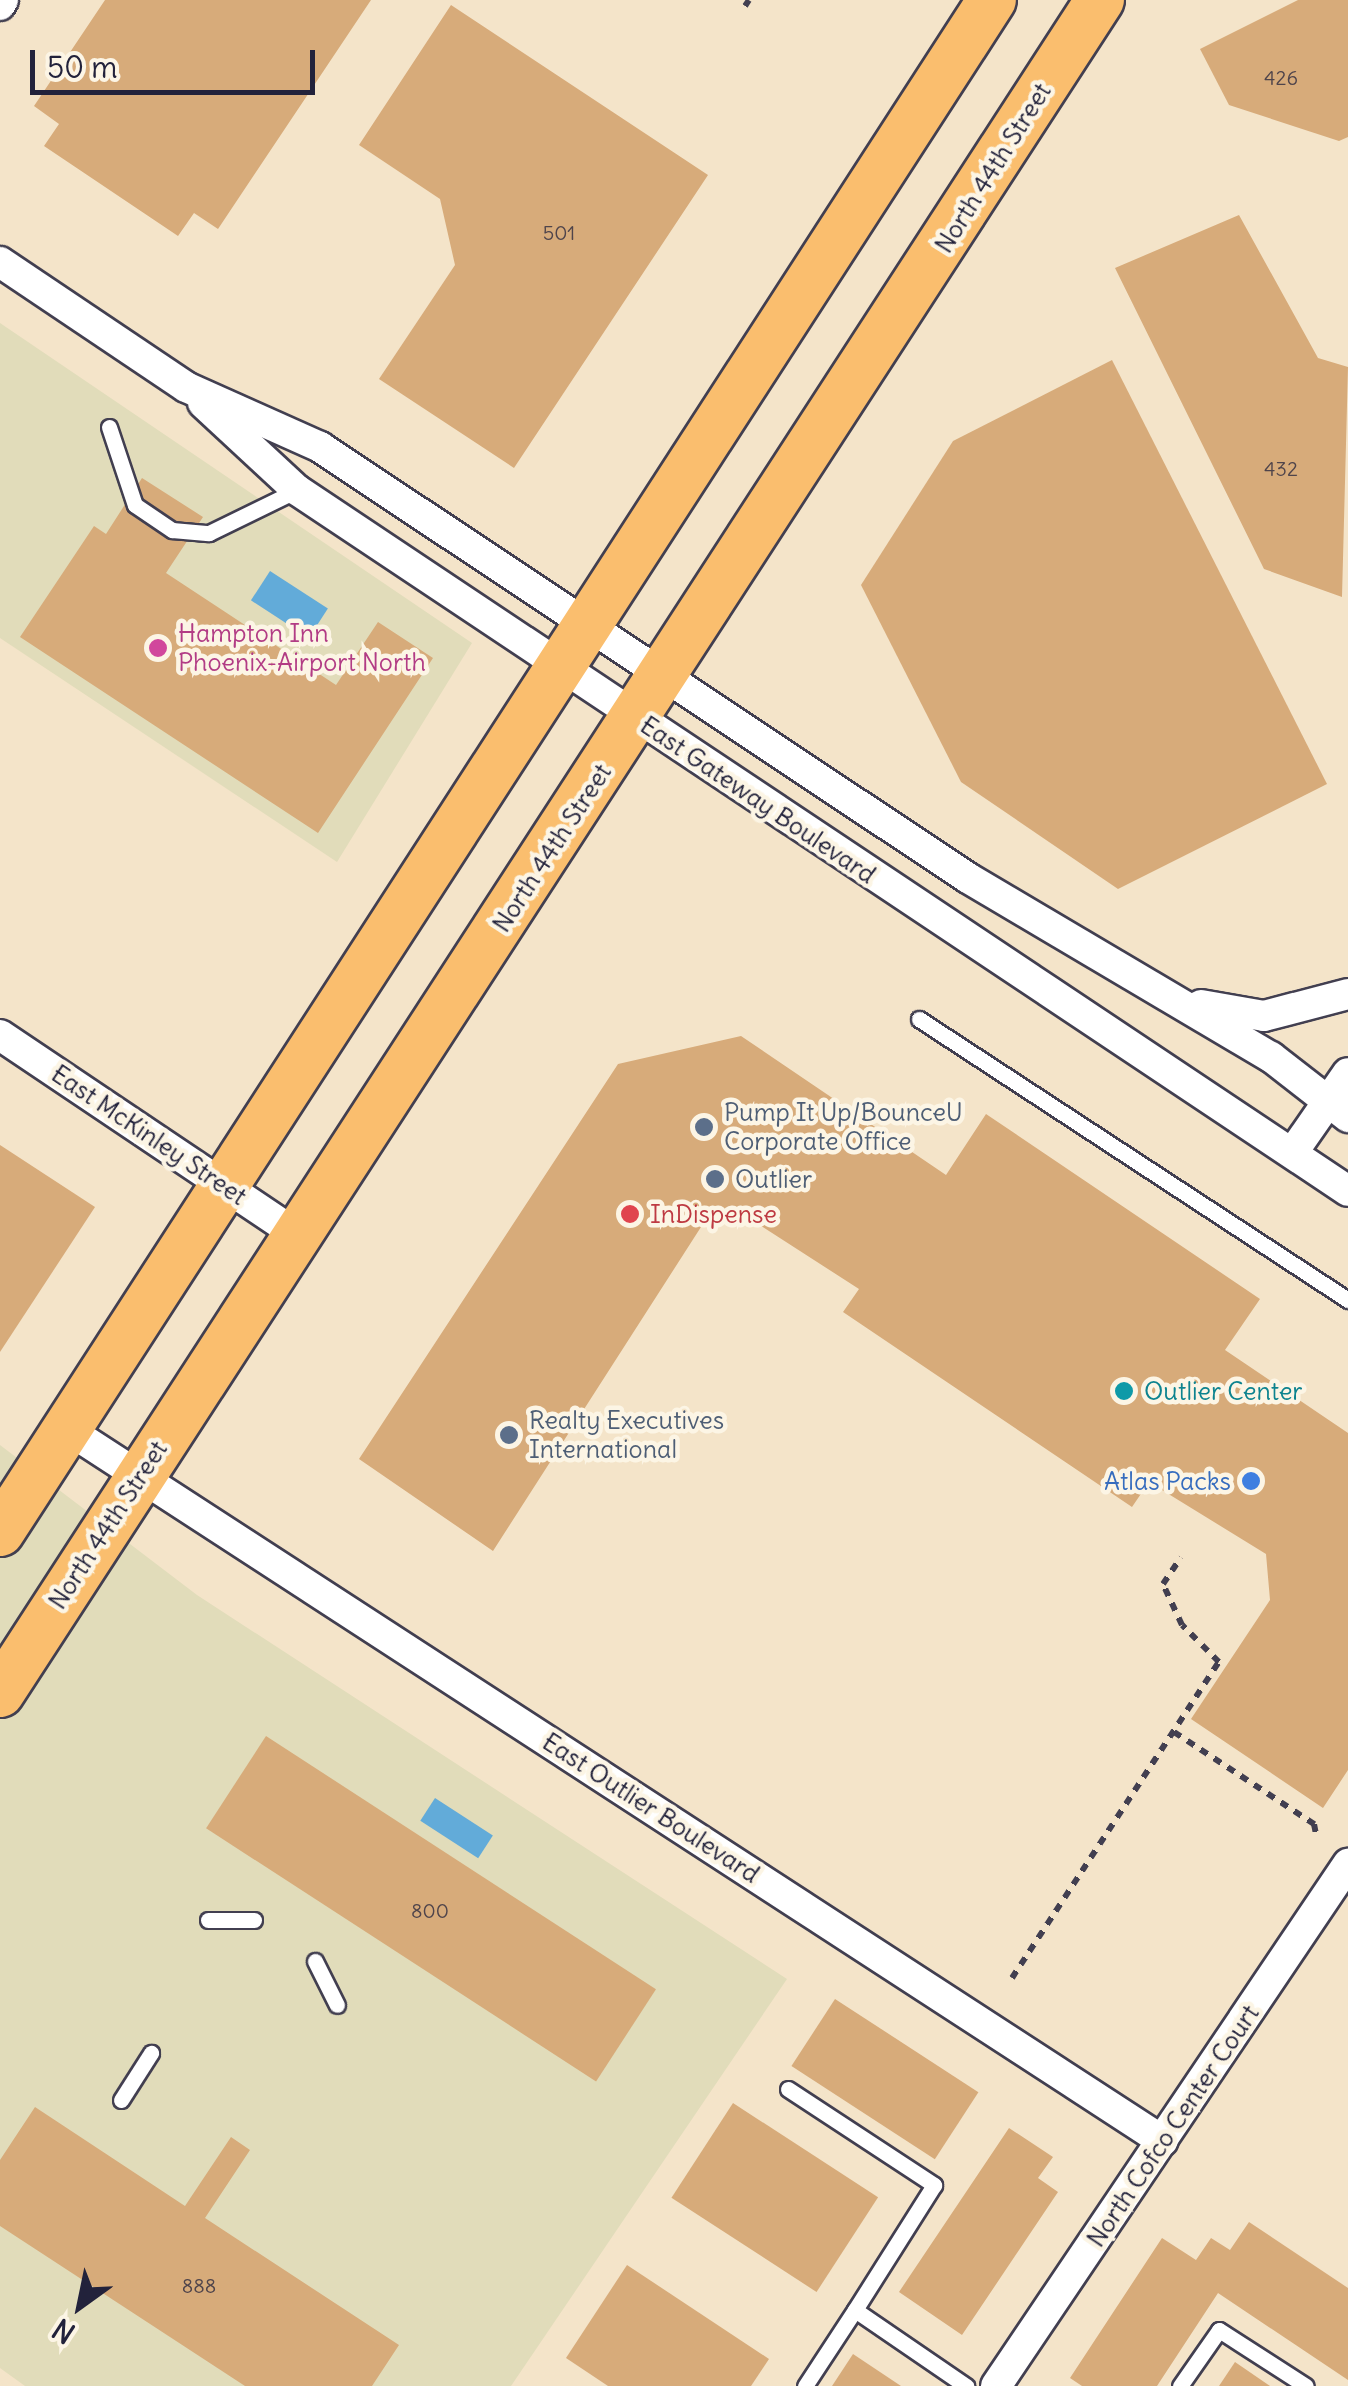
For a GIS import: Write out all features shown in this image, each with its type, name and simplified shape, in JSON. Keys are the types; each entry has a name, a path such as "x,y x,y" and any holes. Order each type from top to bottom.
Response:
{"main road":[{"path":"0,1532 70,1432 992,0"},
{"name":"North 44th Street","path":"0,1692 637,719 1100,0"}],"street":[{"name":"East Gateway Boulevard","path":"0,262 186,387 297,490 561,670 1348,1191"},
{"name":"East Gateway Boulevard","path":"186,387 320,446 968,878 1168,996 1339,1109"},
{"path":"1168,996 1264,1016 1348,994"},
{"name":"East McKinley Street","path":"0,1035 298,1235"},
{"path":"1293,1152 1339,1109 1348,1073"},
{"path":"70,1432 140,1475"},
{"name":"East Outlier Boulevard","path":"140,1475 1163,2142"},
{"name":"North Cofco Center Court","path":"996,2386 1348,1864"}],"lane":[{"path":"110,427 135,504 172,530 209,533 297,490"},
{"path":"919,1019 1348,1300"},
{"path":"208,1920 254,1920"},
{"path":"315,1961 338,2005"},
{"path":"121,2100 151,2054"},
{"path":"788,2089 934,2185 806,2386"},
{"path":"855,2310 966,2386"},
{"path":"1180,2386 1219,2330 1306,2386"}],"path":[{"path":"1012,1978 1219,1662 1182,1625 1164,1584 1181,1557"},
{"path":"1174,1732 1314,1824 1316,1834"}],"shaded area":[{"path":"0,323 472,643 337,862 0,638"},
{"path":"0,1445 197,1595 787,1979 511,2386 25,2386 0,2368"}],"water":[{"path":"270,571 328,609 309,638 251,600"},
{"path":"435,1798 493,1836 478,1858 420,1821"}],"building":[{"path":"105,0 371,0 218,229 194,213 178,236 44,146 59,124 34,106"},
{"path":"1298,0 1348,0 1348,137 1339,141 1229,105 1200,49"},
{"path":"451,5 708,175 514,468 379,379 455,265 440,199 359,145"},
{"path":"1239,215 1318,358 1348,367 1342,597 1264,569 1115,268"},
{"path":"1112,360 1327,784 1118,889 961,782 861,585 953,441"},
{"name":"Hampton Inn Phoenix-Airport North","path":"142,478 203,517 166,573 336,685 378,622 433,658 318,833 20,637 94,526 106,534"},
{"name":"Outlier Center","path":"741,1036 946,1175 986,1114 1260,1299 1225,1350 1348,1433 1348,1770 1323,1808 1191,1719 1270,1600 1266,1554 1149,1482 1132,1507 843,1312 859,1289 741,1213 701,1227 493,1551 359,1459 618,1064"},
{"path":"0,1145 95,1207 0,1352"},
{"path":"266,1736 656,1989 596,2082 206,1828"},
{"path":"835,1999 978,2092 935,2159 791,2066"},
{"path":"733,2103 878,2197 817,2292 671,2198"},
{"path":"35,2107 185,2206 231,2137 250,2150 205,2218 399,2345 372,2386 245,2386 0,2226 0,2160"},
{"path":"1009,2128 1053,2157 1038,2178 1058,2192 962,2335 899,2292"},
{"path":"1249,2222 1348,2288 1348,2380 1218,2293 1157,2386 1082,2386 1070,2378 1162,2238 1196,2260 1211,2238 1230,2250"},
{"path":"627,2265 769,2359 751,2386 608,2386 566,2358"},
{"path":"853,2354 901,2386 832,2386"},
{"path":"1235,2362 1270,2386 1219,2386"}],"place":[{"name":"Hampton Inn Phoenix-Airport North","path":"158,648"},
{"name":"Pump It Up/BounceU Corporate Office","path":"704,1127"},
{"name":"Outlier","path":"715,1179"},
{"name":"InDispense","path":"630,1214"},
{"name":"Outlier Center","path":"1124,1391"},
{"name":"Realty Executives International","path":"509,1435"},
{"name":"Atlas Packs","path":"1251,1481"}]}
